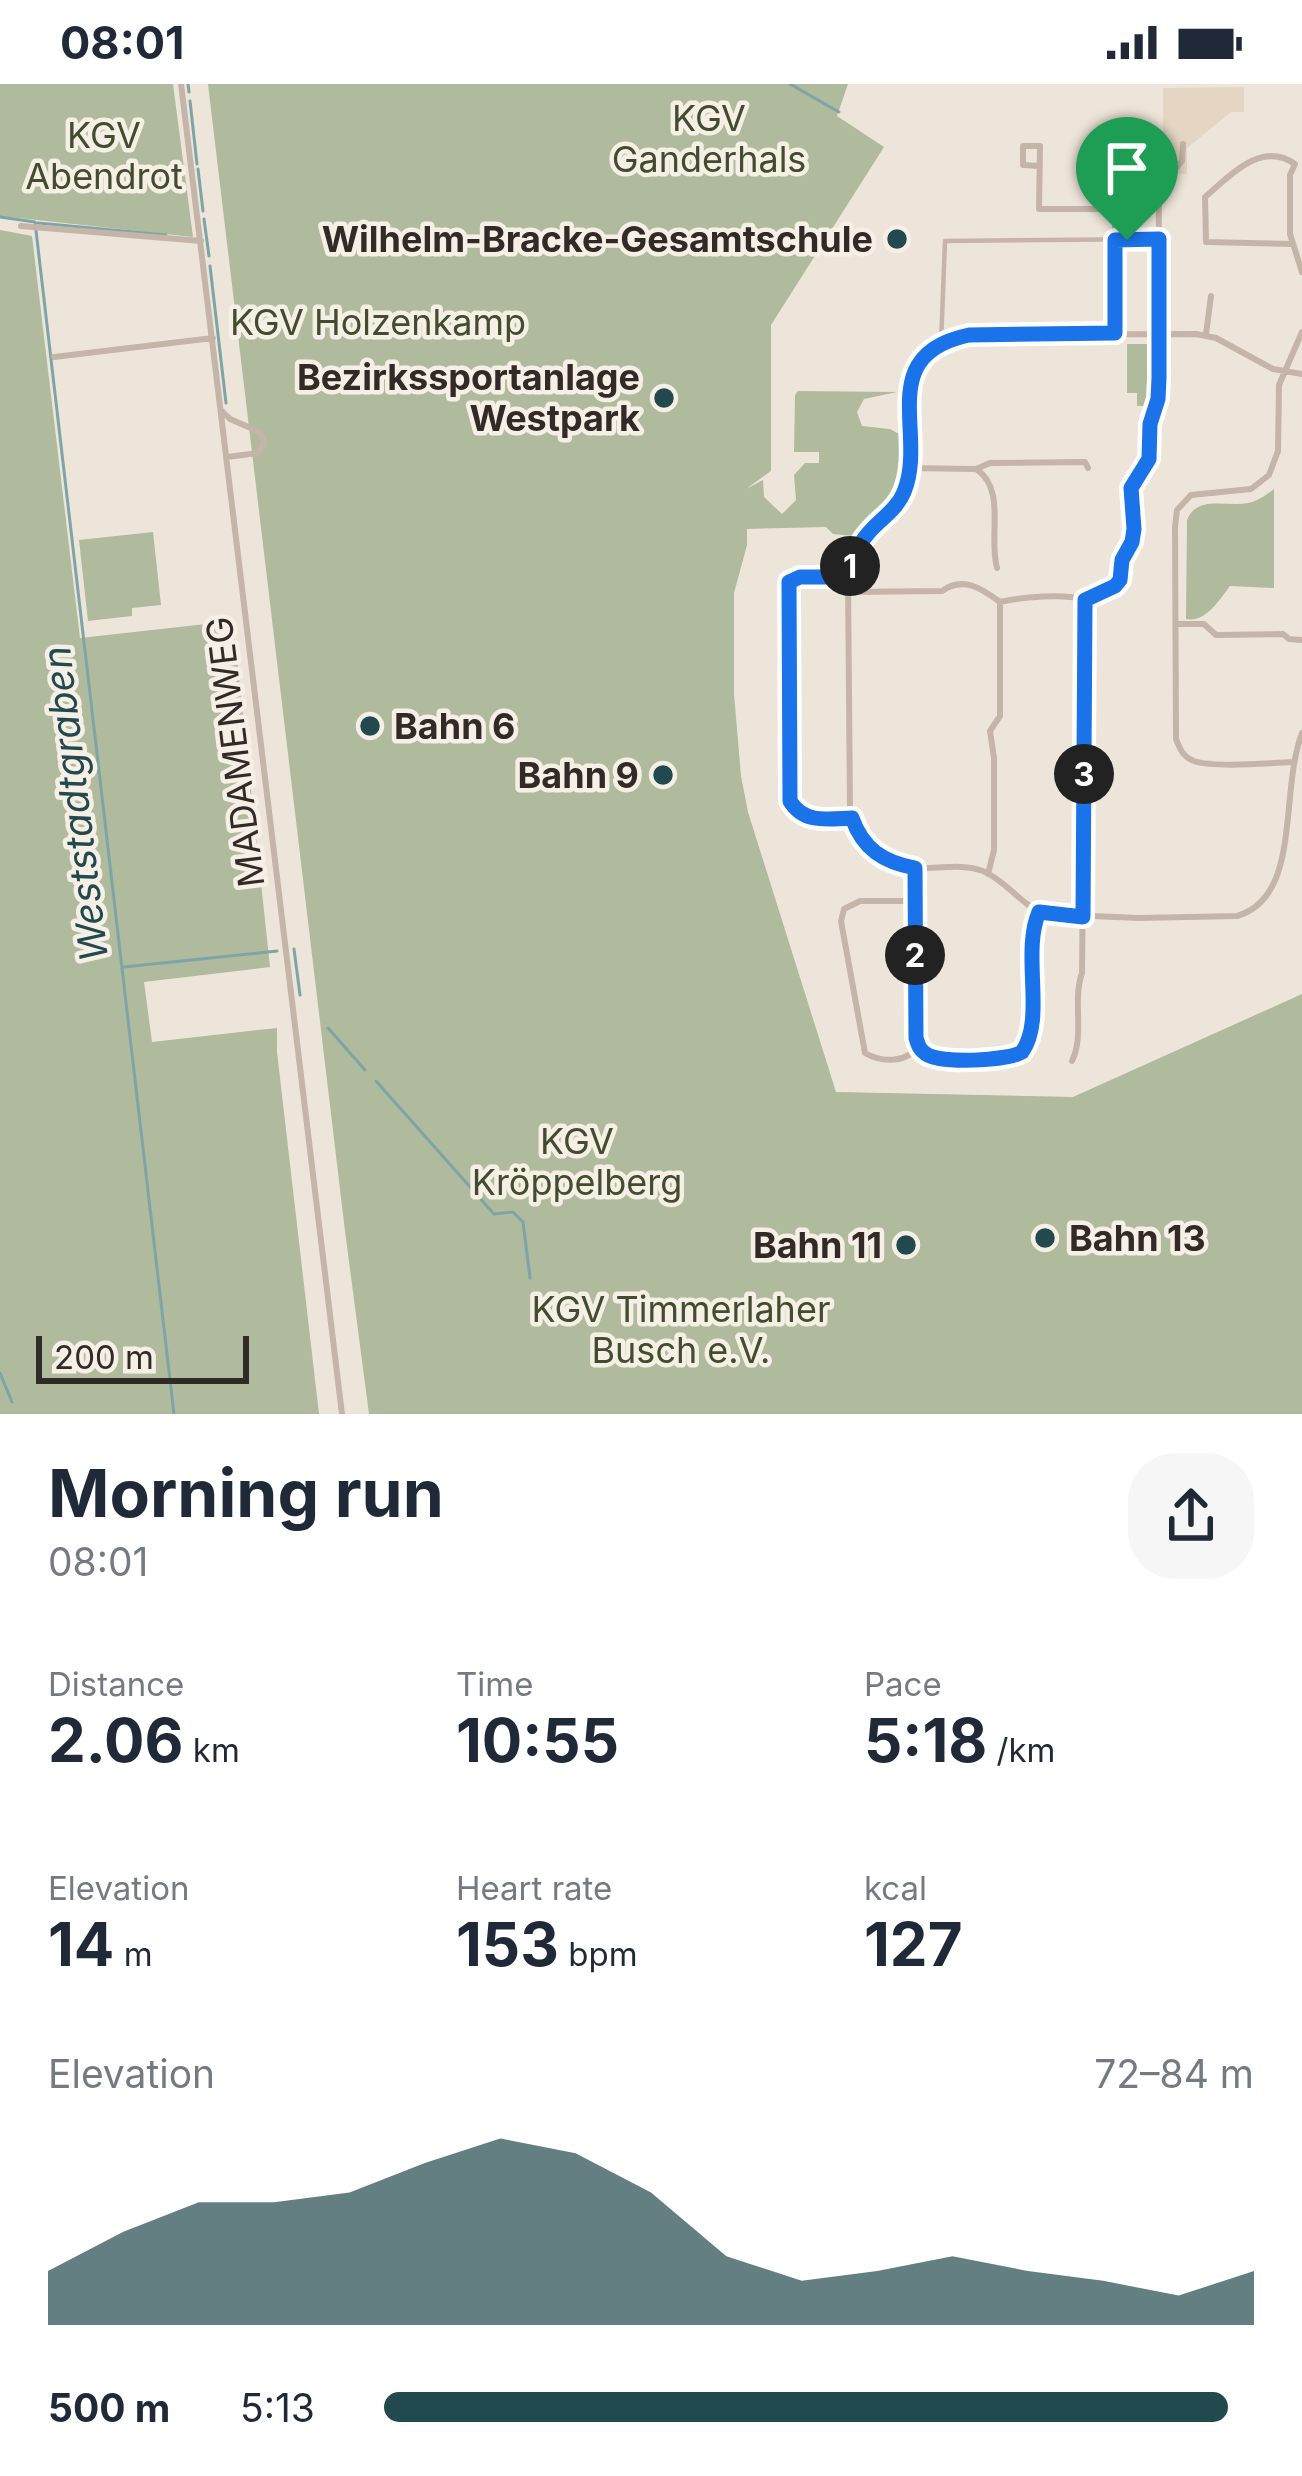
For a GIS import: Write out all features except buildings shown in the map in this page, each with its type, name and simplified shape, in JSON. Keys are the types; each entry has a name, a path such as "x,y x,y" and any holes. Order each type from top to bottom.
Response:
{"street":[{"name":"MADAMENWEG","path":"181,84 342,1414"},
{"path":"1000,602 1025,596 1085,600 1120,580 1122,560 1132,542 1131,488 1149,459 1150,424 1158,399 1159,188 1183,161 1183,144"},
{"path":"1291,244 1206,242 1205,197 1252,158 1284,157 1295,164 1290,176 1291,244 1302,272"},
{"path":"1040,166 1039,209 1115,209 1115,333"},
{"path":"21,226 201,241"},
{"path":"940,344 945,241 1159,239"},
{"path":"1206,335 1211,296"},
{"path":"1294,762 1201,763 1181,751 1176,739 1175,527 1178,510 1191,495 1251,489 1270,476 1278,451 1278,396 1302,332"},
{"path":"1279,892 1264,907 1237,916 1083,917 1039,912 988,874 966,868 915,868 876,854 861,839 849,802 848,577 862,542 899,501 910,468 911,383 922,362 940,344 969,335 1206,335 1263,364 1300,372"},
{"path":"54,357 213,338"},
{"path":"221,410 260,432 264,442 259,454 227,458"},
{"path":"910,468 976,470 990,463 1085,462 1088,468"},
{"path":"976,470 986,477 994,494 993,555 998,568"},
{"path":"848,577 800,577 789,582 789,797 803,816 852,818"},
{"path":"848,592 942,591 963,583 1000,602"},
{"path":"1072,1061 1078,1044 1082,973 1085,600"},
{"path":"988,874 994,850 990,731 1000,716 1000,602"},
{"path":"1176,624 1204,624 1216,635 1283,634 1289,640 1302,640"},
{"path":"1294,848 1294,762 1302,733"},
{"path":"915,868 918,1046 940,1059 1008,1058 1025,1049 1031,1030 1032,932 1039,912"},
{"path":"915,901 854,902 844,909 841,921 865,1053 873,1058 904,1059 918,1046"}],"green space":[{"name":"KGV Abendrot","path":"0,84 173,84 193,237 0,216"},
{"path":"208,84 848,84 837,116 884,147 771,325 771,471 746,489 763,480 764,497 782,514 796,500 794,475 805,463 819,463 819,452 794,452 798,391 897,392 864,399 857,412 862,426 901,435 897,482 887,502 854,536 833,534 826,527 747,529 734,593 734,694 748,812 836,1092 1073,1097 1302,994 1302,1414 369,1414"},
{"path":"0,230 32,236 80,638 233,621 270,967 144,982 152,1042 277,1028 319,1414 0,1414"},
{"path":"1127,344 1152,344 1157,349 1151,406 1137,406 1137,393 1127,393"},
{"path":"1274,489 1274,588 1230,586 1206,614 1186,619 1187,520 1192,512 1205,505 1252,502"},
{"path":"153,532 161,605 132,608 132,616 88,621 79,540"}],"shaded area":[{"path":"1244,87 1244,112 1231,112 1187,148 1187,174 1163,173 1163,88"}],"waterway":[{"path":"188,84 189,92"},
{"path":"790,84 839,112"},
{"path":"190,101 197,164"},
{"path":"198,169 203,211"},
{"name":"Weststadtgraben","path":"0,217 35,222 174,1414"},
{"path":"204,219 209,256"},
{"path":"38,223 166,235"},
{"path":"210,266 226,403"},
{"path":"294,949 300,995"},
{"path":"124,967 277,951"},
{"path":"328,1028 365,1070"},
{"path":"376,1081 494,1214 513,1212 523,1222 530,1278"},
{"path":"0,1373 12,1402"}],"place":[{"name":"Wilhelm-Bracke-Gesamtschule","path":"897,239"},
{"name":"Bezirkssportanlage Westpark","path":"664,398"},
{"name":"Bahn 6","path":"370,726"},
{"name":"Bahn 9","path":"663,775"},
{"name":"Bahn 13","path":"1045,1238"},
{"name":"Bahn 11","path":"906,1245"}],"route":[{"path":"1159,239 1158,399 1150,424 1147,466 1131,488 1134,529 1120,580 1085,600 1083,917 1039,912 1032,932 1031,1034 1022,1052 1008,1058 936,1058 921,1050 916,1038 915,868 876,854 861,839 852,818 803,816 790,801 789,582 800,577 848,577 868,533 899,501 910,468 910,390 926,357 940,344 969,335 1115,333 1115,240 1127,240 1159,239"}],"park label":[{"name":"KGV Ganderhals","path":"709,138"},
{"name":"KGV Holzenkamp","path":"378,322"},
{"name":"KGV Kröppelberg","path":"577,1162"},
{"name":"KGV Timmerlaher Busch e.V.","path":"681,1330"}]}
